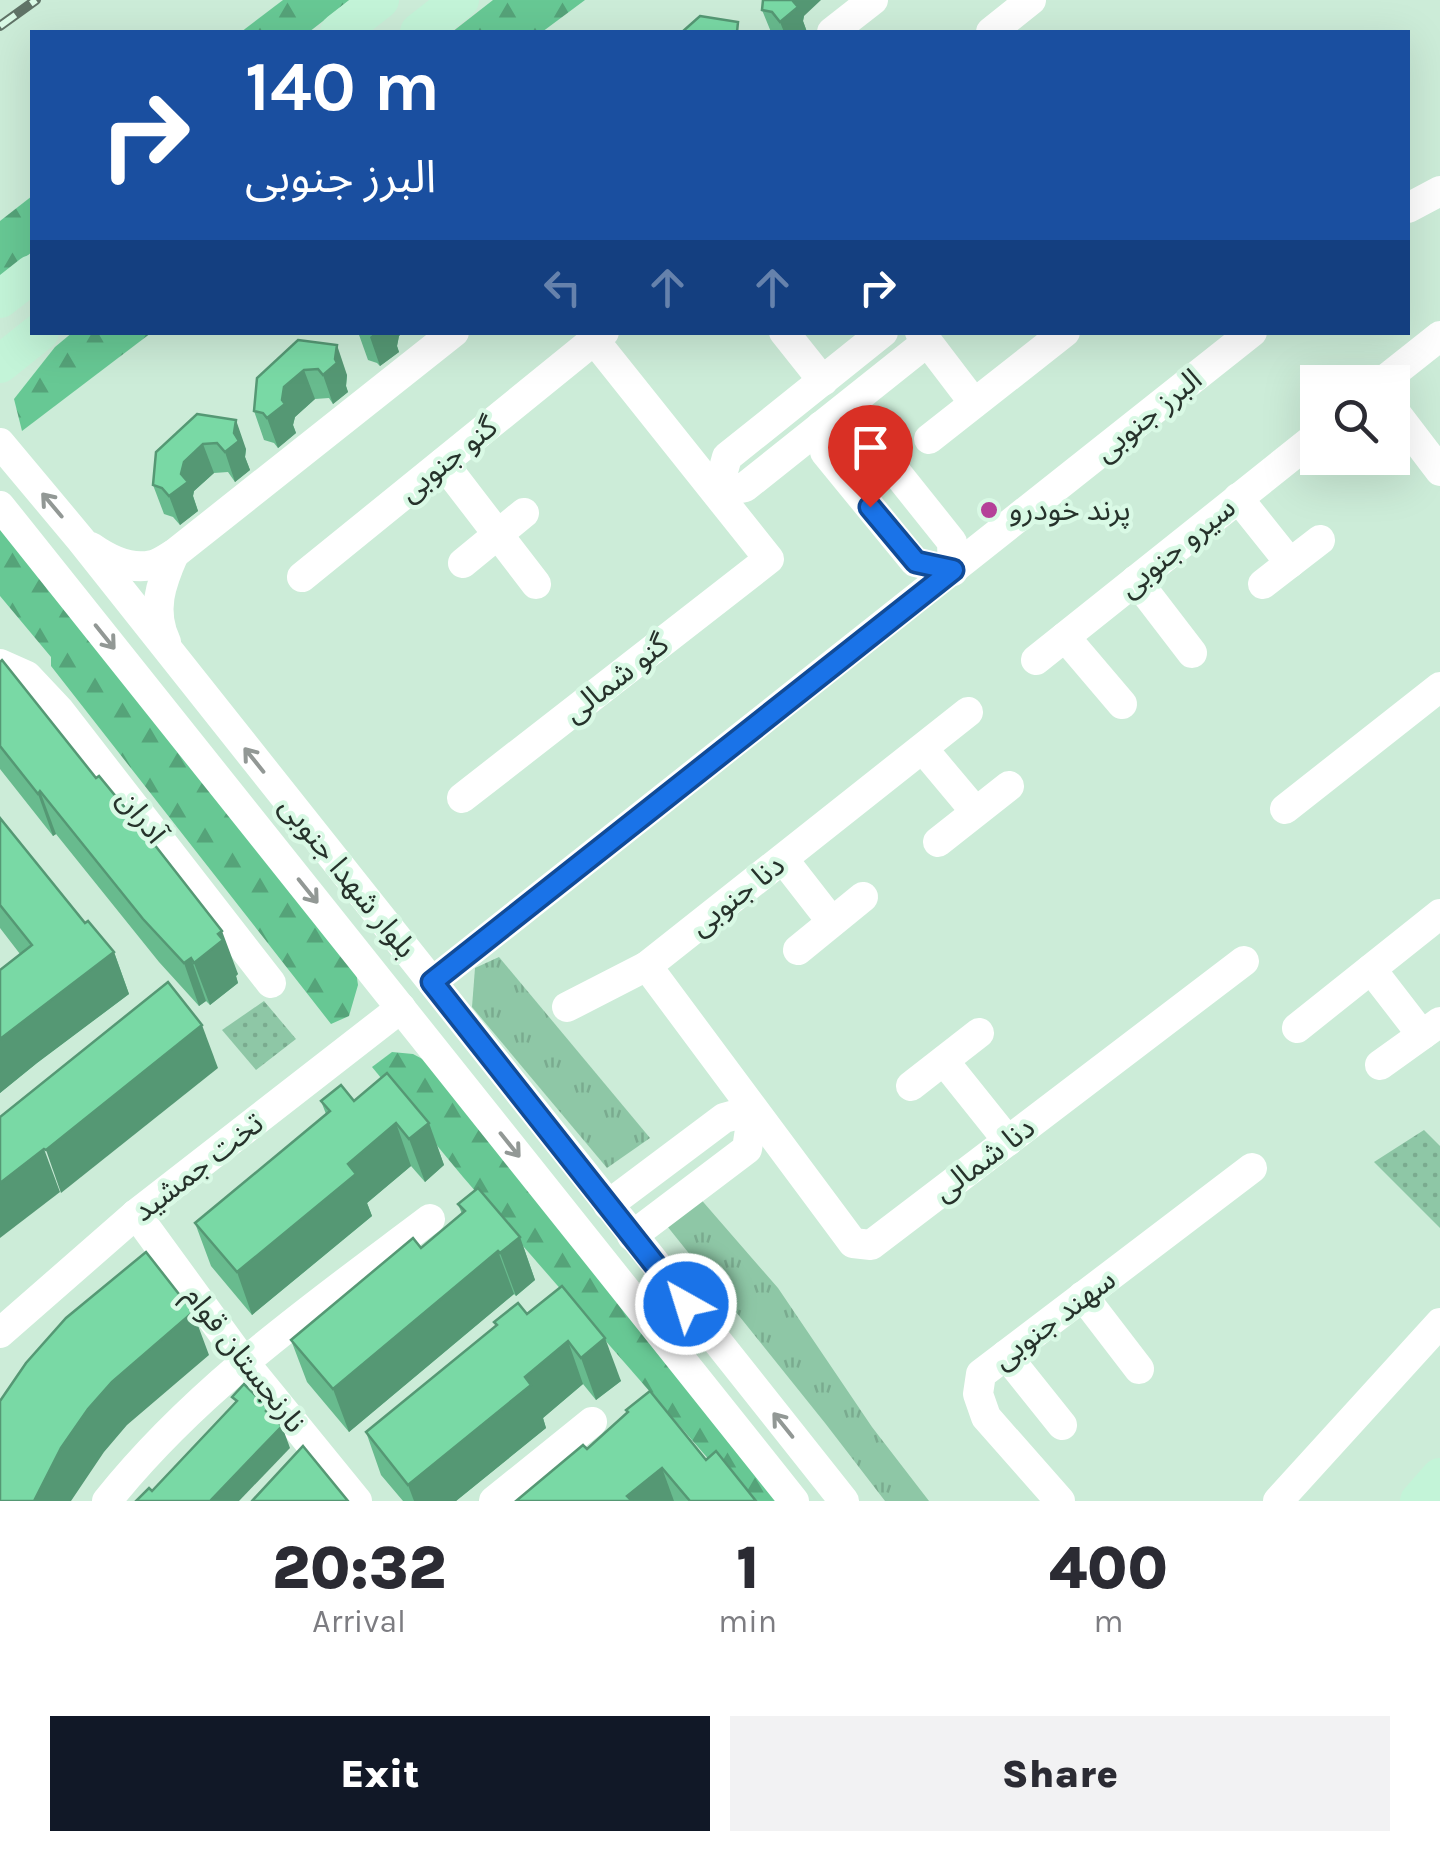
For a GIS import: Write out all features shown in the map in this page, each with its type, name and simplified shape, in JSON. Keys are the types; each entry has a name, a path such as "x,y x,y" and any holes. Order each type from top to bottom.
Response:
{"main road":[{"path":"342,30 380,0"},
{"path":"422,30 460,0"},
{"path":"0,300 30,276"},
{"path":"0,364 36,335"},
{"path":"1418,1501 1440,1477"}],"street":[{"path":"835,30 873,0"},
{"path":"993,30 1031,0"},
{"path":"1410,207 1440,191"},
{"path":"81,540 108,559 130,564 153,565 174,554 450,335"},
{"path":"786,335 822,381"},
{"path":"879,335 727,457 716,493 745,487 924,337 974,404"},
{"path":"928,439 1061,335"},
{"name":"البرز جنوبی","path":"432,982 1248,335"},
{"name":"گنو جنوبی","path":"302,577 599,336 769,559"},
{"path":"1403,365 1440,336"},
{"path":"821,426 861,428 952,542 953,570 916,562 825,452 821,426"},
{"path":"1410,432 1440,471"},
{"name":"بلوار شهدا جنوبی","path":"0,444 81,540 844,1501"},
{"name":"سیرو جنوبی","path":"1036,660 1300,448"},
{"path":"443,464 536,584"},
{"path":"1238,498 1290,563"},
{"name":"بلوار شهدا جنوبی","path":"0,506 794,1501"},
{"path":"463,563 524,513"},
{"path":"1263,584 1320,540"},
{"path":"174,554 162,581 158,611 160,628 175,661"},
{"name":"گنو شمالی","path":"462,798 769,559"},
{"path":"1136,580 1192,653"},
{"path":"1065,637 1122,704"},
{"name":"آدران","path":"0,664 27,676 59,710 271,983"},
{"path":"1284,809 1440,687"},
{"name":"دنا جنوبی","path":"567,1007 647,966 968,712"},
{"path":"923,749 976,811"},
{"path":"938,842 1009,786"},
{"path":"783,858 832,922"},
{"path":"798,950 864,897"},
{"path":"1298,1028 1440,914"},
{"name":"دنا شمالی","path":"754,1110 853,1243 871,1246 1244,960"},
{"path":"632,1236 747,1149 754,1110 647,966"},
{"path":"1371,969 1431,1029 1380,1065"},
{"name":"تخت جمشید","path":"0,1333 136,1214 401,1008"},
{"path":"911,1086 978,1033"},
{"path":"944,1061 1008,1141"},
{"path":"608,1205 724,1118 754,1110"},
{"name":"سهند جنوبی","path":"1060,1501 986,1417 978,1394 982,1374 1252,1168"},
{"name":"نارنجستان قوام","path":"136,1214 244,1361 358,1501"},
{"path":"108,1501 134,1468 244,1361 430,1219"},
{"path":"1083,1296 1139,1369"},
{"path":"1278,1501 1440,1322"},
{"path":"1006,1355 1062,1425"},
{"path":"494,1501 592,1422"}],"green space":[{"path":"283,0 350,0 312,30 244,30"},
{"path":"493,0 585,0 545,30 455,30"},
{"path":"30,198 30,254 0,277 0,221"},
{"path":"69,335 148,335 22,431 14,399 55,347"},
{"path":"0,517 354,957 358,985 349,1016 331,1024 51,666 51,657 0,596"},
{"path":"499,957 650,1138 607,1168 472,1007 475,968"},
{"path":"264,1001 296,1039 256,1070 222,1030"},
{"path":"392,1052 413,1054 430,1063 783,1501 745,1501 372,1067"},
{"path":"1424,1130 1440,1146 1440,1228 1374,1162"},
{"path":"698,1196 778,1288 872,1427 929,1501 885,1501 663,1221"}],"building":[{"path":"763,0 792,0 798,7 780,22 772,12 762,10"},
{"path":"700,16 738,22 737,30 684,30"},
{"path":"298,340 337,345 337,363 323,375 318,369 304,370 284,387 285,404 267,418 254,411 257,378"},
{"path":"197,414 236,420 234,433 239,441 225,452 217,443 203,444 184,462 181,474 188,482 169,496 153,485 156,452"},
{"path":"2,660 222,931 218,934 223,940 194,963 191,958 184,963 143,919 0,746"},
{"path":"0,818 85,923 88,921 114,952 0,1039 0,970 32,945 0,905"},
{"path":"168,982 202,1025 0,1183 0,1117"},
{"path":"387,1073 429,1123 409,1139 396,1123 348,1164 356,1174 237,1272 195,1223 330,1111 321,1101 341,1085 354,1101"},
{"path":"478,1188 520,1237 498,1251 333,1389 291,1340 413,1238 421,1248 465,1211 458,1204"},
{"path":"146,1252 193,1312 112,1382 88,1409 61,1448 34,1501 0,1501 0,1401 26,1363 66,1318"},
{"path":"562,1286 605,1338 581,1358 568,1341 525,1377 531,1385 408,1485 366,1432 497,1325 494,1322 518,1303 527,1314"},
{"path":"244,1384 282,1426 210,1501 136,1501 149,1488 152,1491 237,1401 232,1397"},
{"path":"650,1391 706,1460 716,1451 756,1501 690,1501 662,1468 627,1496 632,1501 516,1501 583,1445 587,1449"},
{"path":"303,1446 348,1501 252,1501"}],"railway":[{"path":"0,26 36,0"}],"place":[{"name":"پرند خودرو","path":"989,510"}],"route":[{"path":"686,1304 432,982 953,570 916,562 870,507"}]}
